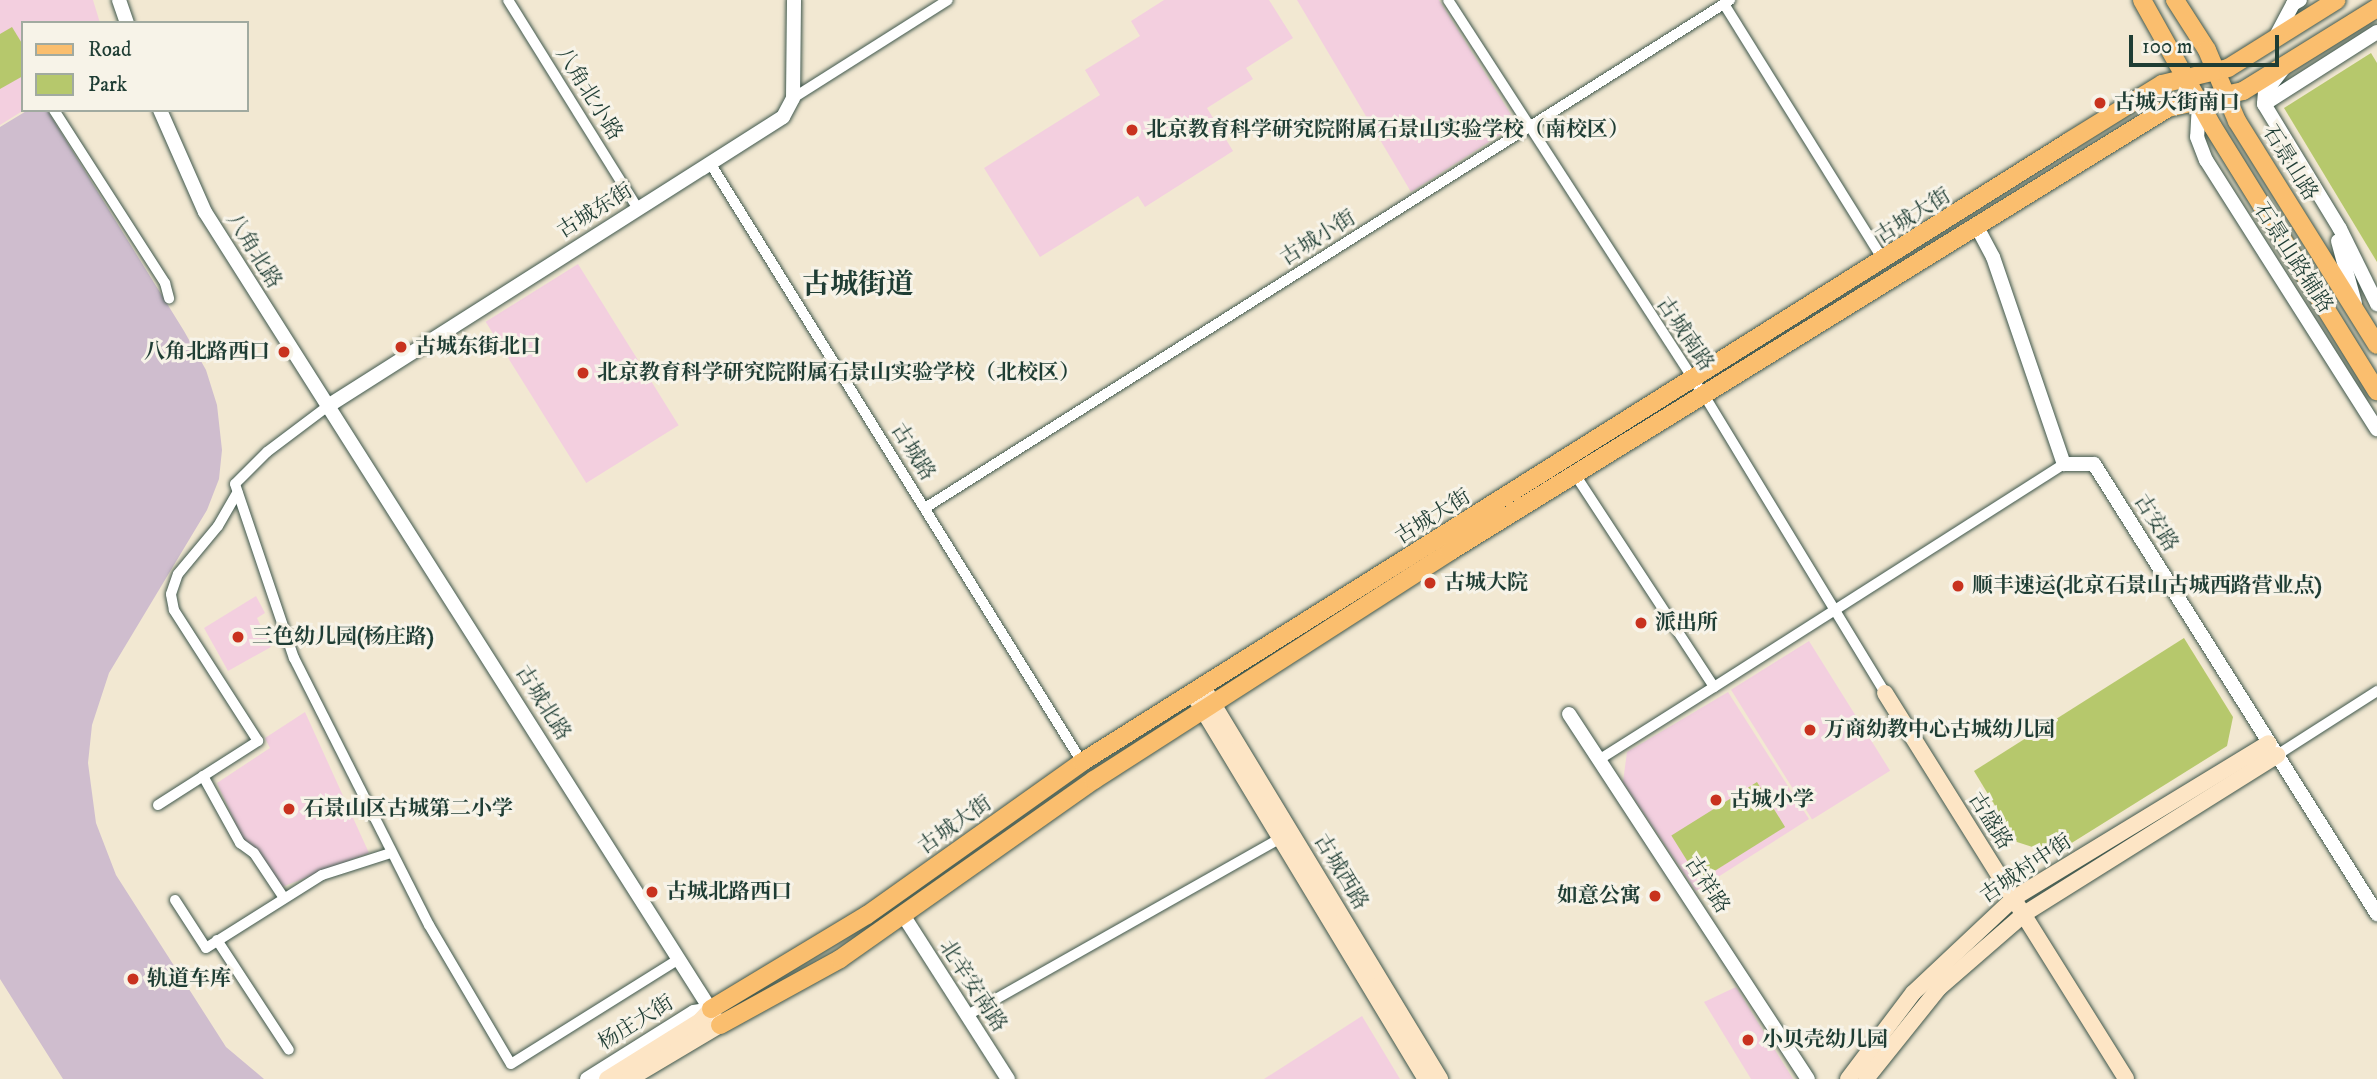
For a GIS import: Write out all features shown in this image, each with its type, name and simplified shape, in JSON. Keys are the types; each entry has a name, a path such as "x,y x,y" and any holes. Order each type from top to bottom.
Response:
{"main road":[{"path":"2142,0 2199,102 2377,391"},
{"name":"石景山路","path":"2175,0 2215,71 2237,121 2377,345"},
{"name":"古城大街","path":"715,1017 867,915 1082,762 1204,700 1576,476 1884,261 2151,91 2187,78 2228,68 2337,0"},
{"name":"古城大街","path":"715,1017 840,959 1204,700 1699,388 1977,227 2168,108 2243,91 2377,8"},
{"name":"古盛路","path":"1885,693 2126,1079"},
{"name":"古城西路","path":"1204,700 1280,838 1426,1079"},
{"name":"古城西路","path":"1204,700 1440,1079"},
{"name":"古城村中街","path":"1848,1079 1913,993 2014,898 2273,749"},
{"name":"古城村中街","path":"1866,1079 1939,988 2024,914 2273,749"},
{"path":"607,1079 700,1021 715,1017"},
{"name":"杨庄大街","path":"629,1079 715,1017"}],"street":[{"path":"119,0 126,21"},
{"name":"八角北小路","path":"508,0 638,209"},
{"path":"793,99 794,0"},
{"path":"793,99 948,0"},
{"name":"古城南路","path":"1448,0 1699,388 1885,693"},
{"path":"2276,36 2300,0"},
{"path":"1727,2 1884,261"},
{"name":"古城小街","path":"925,508 1727,2"},
{"path":"2264,104 2377,32"},
{"path":"2287,64 2265,92 2264,104 2323,203 2377,304"},
{"name":"古城东街","path":"328,406 783,117 793,99"},
{"name":"石景山路辅路","path":"2199,102 2197,137 2206,160 2377,429"},
{"path":"55,112 165,283 169,298"},
{"name":"八角北路","path":"161,112 205,212 328,406"},
{"name":"古城路","path":"710,163 1082,762"},
{"path":"2323,203 2358,314"},
{"path":"1600,759 2064,464 1993,257 1977,227"},
{"path":"328,406 267,452 235,484 294,658 391,853 511,1064 679,959"},
{"name":"古城北路","path":"328,406 715,1017"},
{"name":"古安路","path":"2064,464 2094,464 2377,914"},
{"path":"1576,476 1714,687"},
{"path":"158,805 258,741 174,610 171,594 178,573 218,526 238,492"},
{"path":"2273,749 2377,691"},
{"name":"古祥路","path":"1569,714 1808,1079"},
{"path":"203,776 240,843 254,853 284,898"},
{"path":"966,1016 1280,838"},
{"path":"175,900 206,947 322,875 391,853"},
{"name":"北辛安南路","path":"903,915 1008,1079"},
{"path":"217,940 289,1050"},
{"name":"杨庄大街","path":"587,1079 694,1012 715,1017"}],"shaded area":[{"path":"0,0 93,0 99,21 21,21 21,112 0,125"},
{"name":"北京教育科学研究院附属石景山实验学校（南校区）","path":"1164,0 1269,0 1293,38 1246,68 1253,79 1207,108 1233,151 1145,207 1138,196 1040,257 984,168 1100,95 1085,70 1140,36 1131,21"},
{"path":"1297,0 1439,0 1517,124 1411,192"},
{"path":"25,112 48,112 184,331 206,370 217,405 222,450 219,479 207,510 109,673 92,725 88,763 96,823 116,875 226,1047 264,1079 63,1079 0,979 0,127"},
{"name":"北京教育科学研究院附属石景山实验学校（北校区）","path":"578,264 679,425 586,483 486,322"},
{"name":"三色幼儿园(杨庄路)","path":"256,596 265,613 257,618 271,647 228,671 204,628"},
{"name":"万商幼教中心古城幼儿园","path":"1809,641 1890,771 1812,820 1731,690"},
{"name":"古城小学","path":"1728,692 1809,819 1696,891 1623,782 1627,752"},
{"name":"石景山区古城第二小学","path":"305,712 369,853 282,887 241,835 217,783 270,748 265,738"},
{"name":"小贝壳幼儿园","path":"1736,987 1793,1079 1751,1079 1704,1002"},
{"path":"1362,1016 1400,1079 1264,1079"}],"green space":[{"path":"12,27 21,42 21,77 0,89 0,34"},
{"path":"2371,53 2377,63 2377,262 2284,108"},
{"path":"2184,638 2233,717 2227,746 2054,854 2017,842 1974,771"},
{"path":"1757,782 1785,827 1699,880 1671,836"}],"place":[{"name":"古城大街南口","path":"2100,103"},
{"name":"北京教育科学研究院附属石景山实验学校（南校区）","path":"1132,130"},
{"name":"古城东街北口","path":"401,347"},
{"name":"八角北路西口","path":"284,352"},
{"name":"北京教育科学研究院附属石景山实验学校（北校区）","path":"583,373"},
{"name":"古城大院","path":"1430,583"},
{"name":"顺丰速运(北京石景山古城西路营业点)","path":"1958,586"},
{"name":"派出所","path":"1641,623"},
{"name":"三色幼儿园(杨庄路)","path":"238,637"},
{"name":"万商幼教中心古城幼儿园","path":"1810,730"},
{"name":"古城小学","path":"1716,800"},
{"name":"石景山区古城第二小学","path":"289,809"},
{"name":"古城北路西口","path":"652,892"},
{"name":"如意公寓","path":"1655,896"},
{"name":"轨道车库","path":"133,979"},
{"name":"小贝壳幼儿园","path":"1748,1040"}],"district":[{"name":"古城街道","path":"858,285"}]}
